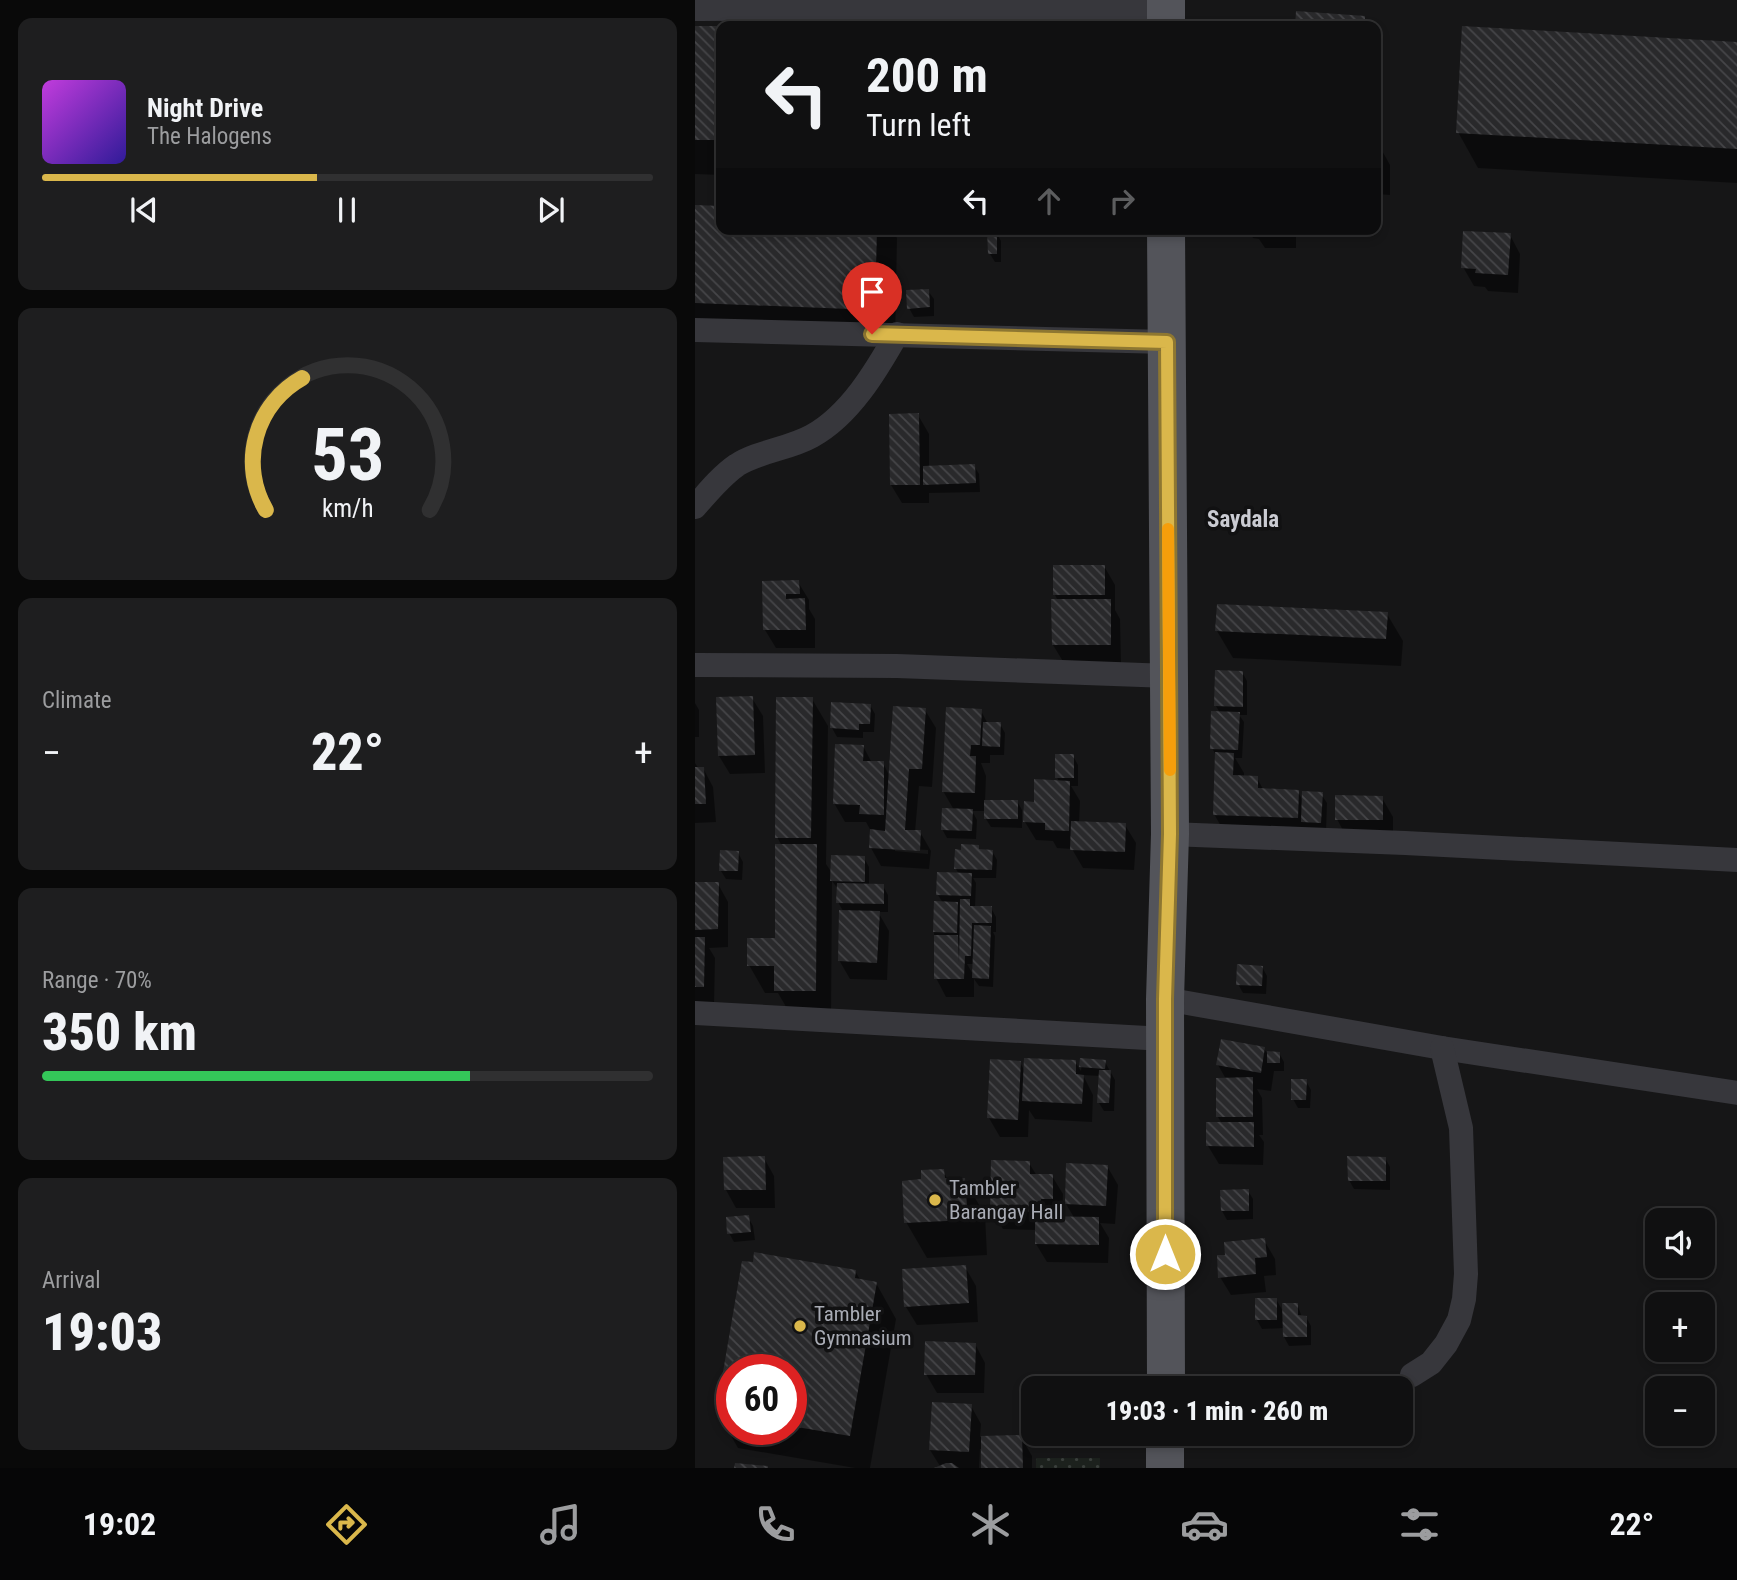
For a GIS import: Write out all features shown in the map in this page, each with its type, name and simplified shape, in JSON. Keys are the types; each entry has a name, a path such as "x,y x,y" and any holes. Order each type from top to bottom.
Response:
{"main road":[{"path":"1166,235 1170,834 1165,999 1166,1376"},
{"path":"1165,1446 1165,1468"}],"street":[{"path":"695,9 1166,11"},
{"path":"695,330 1167,342"},
{"path":"695,507 714,485 738,465 811,436 836,418 858,395 897,334"},
{"path":"695,665 897,666 1169,676"},
{"path":"1170,834 1737,860"},
{"path":"1165,999 1442,1048 1737,1093"},
{"path":"695,1013 1165,1039"},
{"path":"1411,1375 1431,1363 1446,1344 1459,1320 1464,1299 1466,1274 1460,1128 1442,1048"}],"shaded area":[{"path":"1036,1458 1100,1458 1100,1468 1036,1468"}],"building":[{"path":"1296,11 1365,16 1365,21 1295,21"},
{"path":"695,26 716,26 716,140 695,140"},
{"path":"1462,26 1738,42 1738,149 1456,133"},
{"path":"695,205 716,206 716,235 877,235 875,310 695,303"},
{"path":"1463,231 1511,233 1508,275 1475,273 1476,269 1461,268"},
{"path":"987,235 997,235 997,254 988,254"},
{"path":"929,289 930,307 907,309 906,290"},
{"path":"919,413 920,485 890,485 889,414"},
{"path":"975,464 976,483 923,485 923,466"},
{"path":"1053,565 1105,565 1105,595 1053,595"},
{"path":"799,580 800,594 786,594 786,599 805,598 806,630 763,630 762,581"},
{"path":"1051,599 1111,599 1111,645 1052,645"},
{"path":"1217,604 1388,612 1386,639 1215,631"},
{"path":"1215,670 1243,671 1243,707 1214,706"},
{"path":"753,696 755,755 718,756 716,697"},
{"path":"776,697 813,697 811,838 775,838"},
{"path":"831,702 871,704 870,724 859,724 859,730 830,728"},
{"path":"893,706 926,708 922,769 909,769 905,830 921,830 920,851 869,848 870,829 885,831"},
{"path":"946,707 982,709 980,745 971,745 970,756 976,756 975,793 942,792"},
{"path":"1211,711 1240,712 1238,750 1210,749"},
{"path":"983,722 1001,722 1000,747 982,746"},
{"path":"835,744 864,745 863,761 884,761 884,815 859,814 860,805 833,804"},
{"path":"1215,752 1234,753 1233,775 1258,776 1258,788 1299,790 1298,818 1213,815"},
{"path":"1055,754 1074,754 1074,778 1055,778"},
{"path":"695,767 704,767 706,804 695,804"},
{"path":"1034,779 1070,781 1069,831 1045,830 1045,823 1023,822 1024,801 1034,802"},
{"path":"1302,791 1323,792 1321,823 1301,822"},
{"path":"1335,795 1383,796 1383,820 1335,820"},
{"path":"984,800 1018,800 1018,819 984,819"},
{"path":"942,808 973,809 972,831 941,830"},
{"path":"1071,821 1126,823 1125,852 1070,850"},
{"path":"775,844 817,844 816,991 774,991 774,966 747,966 747,938 775,938"},
{"path":"961,844 979,845 979,849 993,850 992,870 954,869 955,849 961,850"},
{"path":"720,850 739,851 738,871 719,871"},
{"path":"831,855 865,856 865,882 830,881"},
{"path":"937,872 972,873 971,896 936,895"},
{"path":"695,882 719,882 718,929 695,930"},
{"path":"837,883 884,884 884,904 836,903"},
{"path":"960,899 970,899 970,906 992,906 992,923 972,923 971,956 965,956 964,979 934,979 934,935 958,935 959,963"},
{"path":"934,901 958,902 957,933 933,932"},
{"path":"839,910 880,911 877,963 838,961"},
{"path":"974,925 991,926 989,979 972,978"},
{"path":"695,937 705,937 704,987 695,987"},
{"path":"1237,964 1263,966 1262,986 1236,985"},
{"path":"1221,1039 1265,1047 1261,1073 1216,1065"},
{"path":"1267,1051 1280,1052 1280,1063 1267,1063"},
{"path":"1024,1058 1076,1060 1076,1074 1084,1075 1082,1104 1022,1101"},
{"path":"1080,1058 1106,1060 1105,1069 1079,1067"},
{"path":"990,1059 1021,1061 1018,1120 987,1118"},
{"path":"1099,1070 1111,1070 1109,1103 1097,1103"},
{"path":"1253,1077 1253,1117 1216,1117 1216,1078"},
{"path":"1291,1079 1307,1079 1306,1100 1291,1100"},
{"path":"1206,1122 1254,1122 1254,1147 1206,1146"},
{"path":"765,1156 766,1190 724,1190 723,1157"},
{"path":"1347,1156 1386,1157 1386,1181 1348,1181"},
{"path":"991,1160 1030,1161 1030,1174 1053,1174 1053,1199 1041,1199 1041,1212 990,1211"},
{"path":"1066,1163 1108,1165 1106,1206 1065,1204"},
{"name":"Tambler Barangay Hall","path":"944,1169 945,1178 965,1178 968,1220 904,1223 902,1181 921,1179 921,1170"},
{"path":"1249,1189 1249,1211 1221,1211 1220,1190"},
{"path":"749,1215 751,1232 727,1234 726,1217"},
{"path":"1035,1216 1099,1217 1099,1245 1035,1244"},
{"path":"1265,1238 1267,1257 1255,1258 1256,1274 1218,1278 1217,1255 1225,1255 1224,1242"},
{"name":"Tambler Gymnasium","path":"754,1252 856,1270 855,1278 877,1282 850,1436 807,1429 807,1354 726,1354 742,1261 753,1262"},
{"path":"966,1265 969,1303 904,1307 902,1269"},
{"path":"1255,1298 1277,1298 1277,1320 1255,1320"},
{"path":"1282,1303 1298,1303 1298,1315 1307,1316 1307,1337 1283,1337"},
{"path":"925,1341 976,1343 975,1375 924,1375"},
{"path":"932,1402 972,1404 969,1452 929,1450"},
{"path":"1021,1435 1023,1468 981,1468 981,1436"},
{"path":"735,1463 768,1466 768,1468 734,1468"},
{"path":"952,1463 959,1468 934,1468"}],"slow traffic":[{"path":"1168,529 1170,770"}],"place":[{"name":"Tambler Barangay Hall","path":"935,1200"},
{"name":"Tambler Gymnasium","path":"800,1326"}],"district":[{"name":"Saydala","path":"1243,519"}],"route":[{"path":"872,334 1167,342 1170,834 1165,999 1165,1254"}]}
